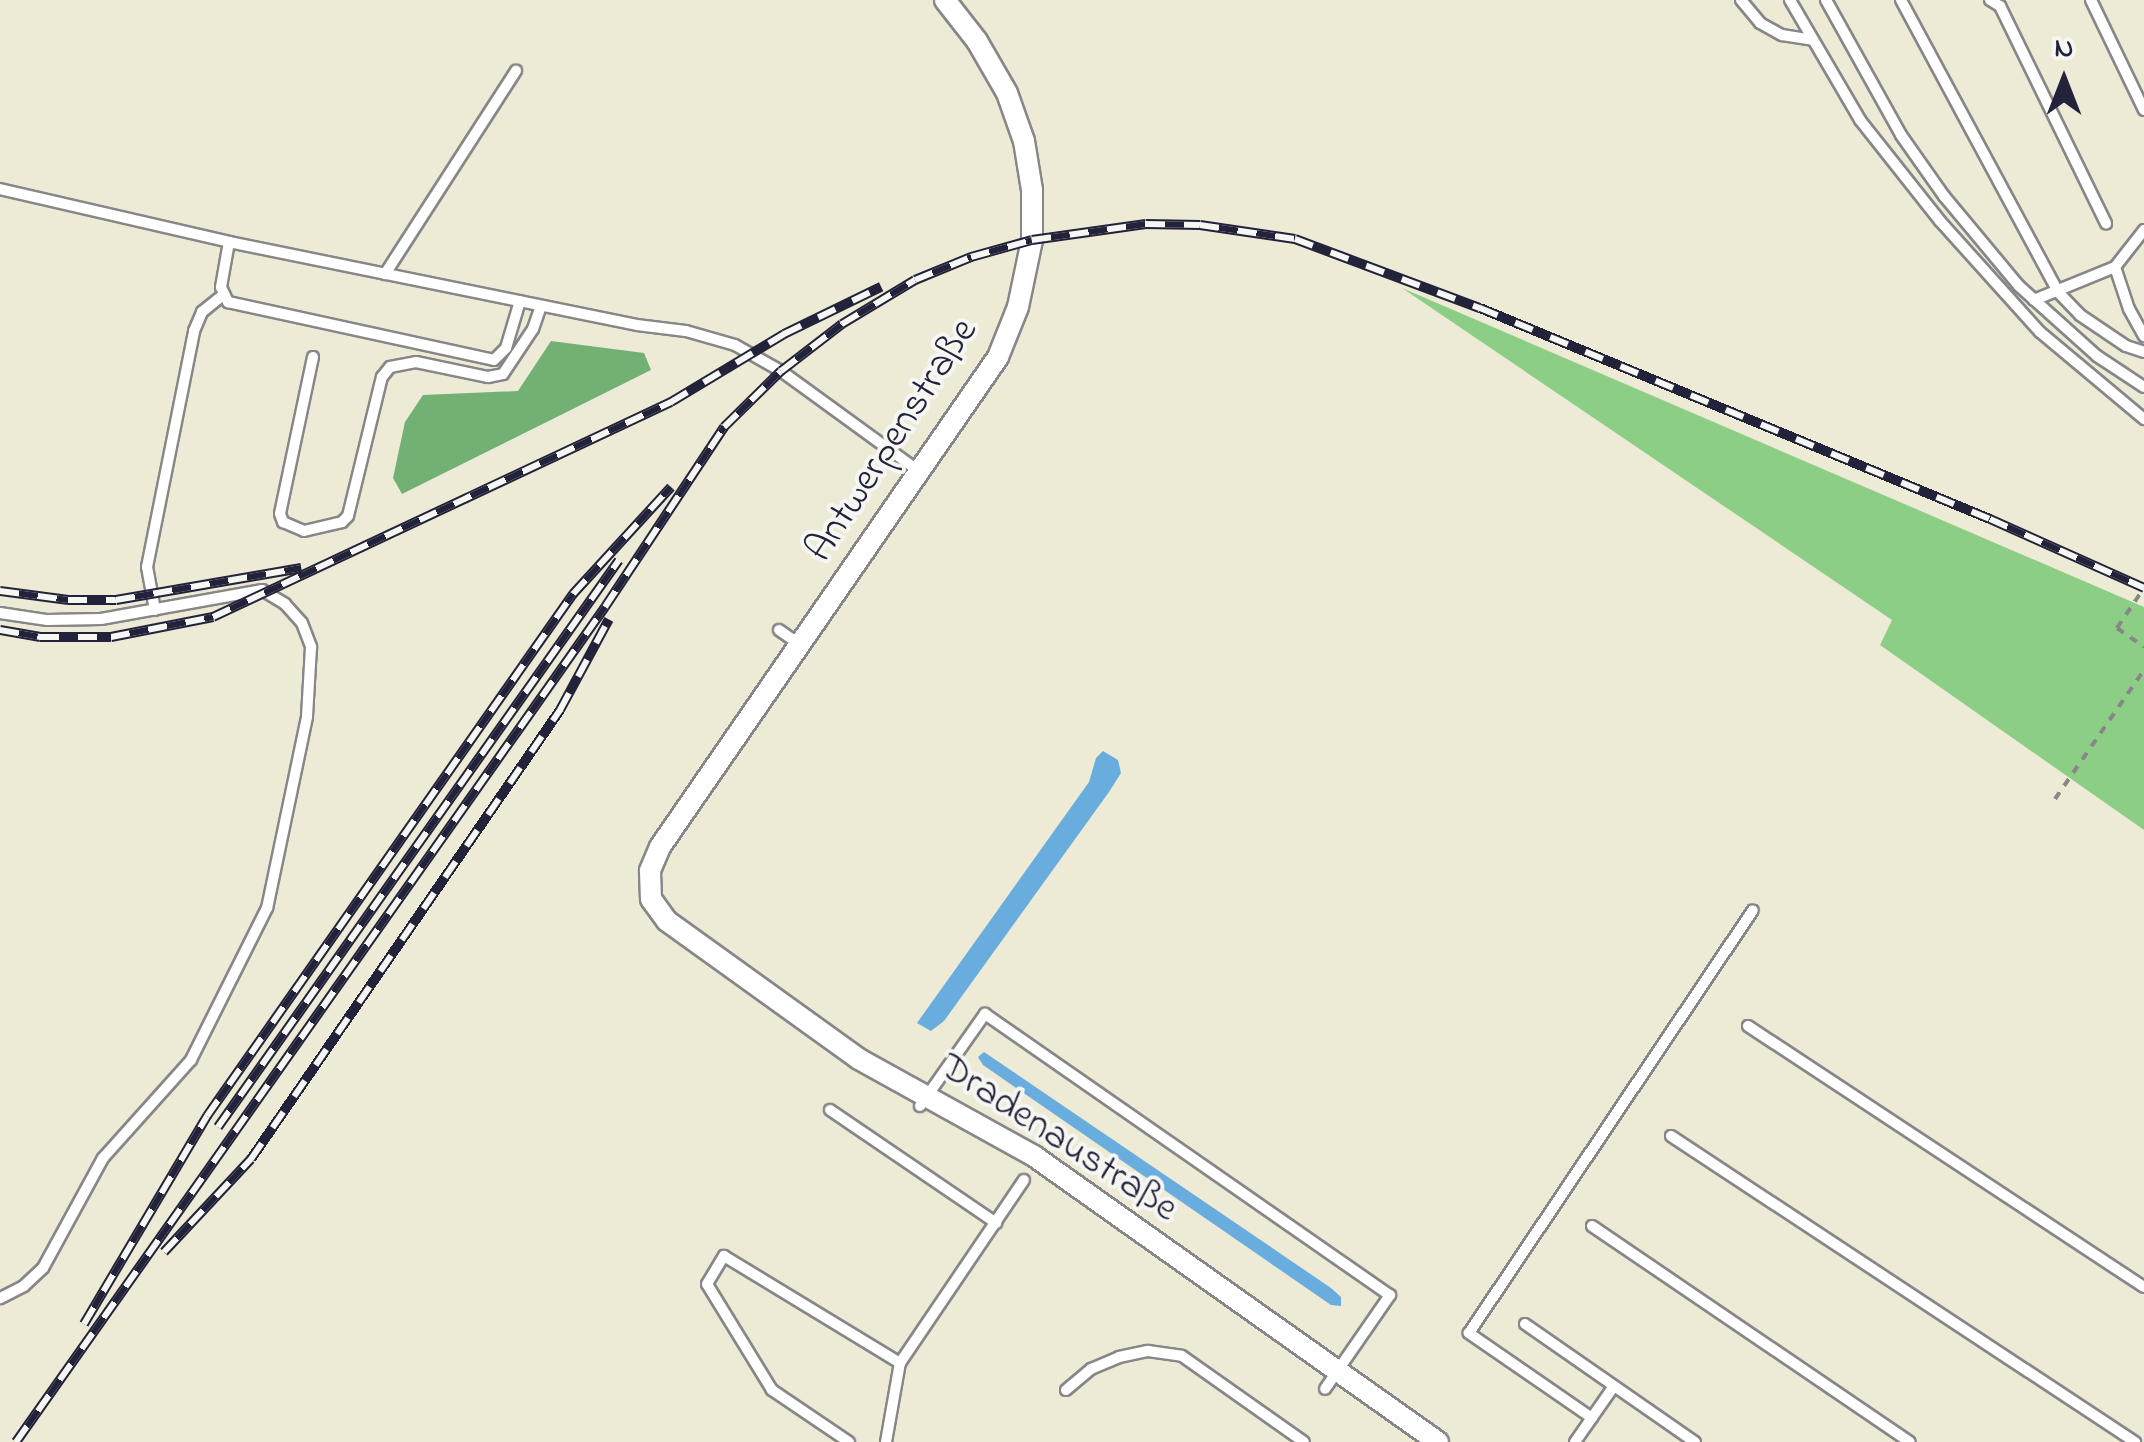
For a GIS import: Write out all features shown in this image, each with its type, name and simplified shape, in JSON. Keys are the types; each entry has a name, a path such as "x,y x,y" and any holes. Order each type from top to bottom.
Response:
{"street":[{"name":"Antwerpenstraße","path":"649,890 660,846 998,357 1018,307 1032,240 1032,190 1024,140 1007,93 977,40 945,0"},
{"name":"Dradenaustraße","path":"649,890 658,911 689,938 859,1059 924,1100 1034,1156 1438,1442"}],"lane":[{"path":"1740,0 1771,29 1813,40"},
{"path":"1790,0 1878,147 1940,221 2040,332 2144,419"},
{"path":"1826,0 1901,136 1944,196 2034,300 2097,356 2144,387"},
{"path":"1902,0 2058,292 2080,314 2126,346 2144,352"},
{"path":"1990,0 2000,6 2106,224"},
{"path":"2091,0 2144,110"},
{"path":"385,274 516,71"},
{"path":"0,189 229,242 541,306 686,331 734,345 782,371 920,472"},
{"path":"2034,300 2115,267 2144,230"},
{"path":"229,242 222,287 228,302 494,360 506,348 520,301"},
{"path":"2115,267 2129,309 2144,336"},
{"path":"155,610 147,567 194,330 202,312 224,294"},
{"path":"313,356 280,514 284,522 304,531 342,522 348,516 382,377 390,368 416,362 488,377 503,374 533,329 541,306"},
{"path":"0,613 47,620 101,619 262,590 285,604 302,623 311,647 307,717 266,908 191,1060 104,1158 43,1268 24,1286 0,1298"},
{"path":"779,630 800,644"},
{"path":"1592,1418 1469,1333 1753,910"},
{"path":"924,1100 984,1014 1390,1295 1325,1389"},
{"path":"1748,1026 2144,1287"},
{"path":"830,1110 996,1222"},
{"path":"1670,1136 2135,1442"},
{"path":"886,1442 900,1363 1024,1180"},
{"path":"1592,1226 1910,1442"},
{"path":"848,1442 772,1390 707,1284 724,1256 900,1363"},
{"path":"1525,1324 1696,1442"},
{"path":"1066,1390 1091,1369 1119,1357 1148,1350 1182,1356 1304,1442"},
{"path":"1575,1442 1614,1386"}],"path":[{"path":"2144,588 2117,628 2144,647"},
{"path":"2056,799 2144,670"}],"green space":[{"path":"1402,288 2144,607 2144,830 1880,645 1892,620"},
{"path":"551,341 644,353 651,370 402,494 393,478 405,422 423,395 518,391"}],"water":[{"path":"1103,751 1118,760 1121,773 1109,792 944,1021 931,1031 917,1023 1089,782 1096,758"},
{"path":"984,1052 1331,1288 1341,1297 1341,1306 1331,1305 983,1065 978,1057"}],"railway":[{"path":"16,1442 605,607 724,427 781,371 842,324 915,280 971,257 1032,240 1146,224 1200,225 1295,239 1480,308 1990,519 2144,588"},
{"path":"0,630 40,637 111,637 213,617 671,402 784,334 881,287"},
{"path":"84,1324 207,1116 573,594 671,487"},
{"path":"218,1127 619,560"},
{"path":"0,591 68,600 116,600 301,568"},
{"path":"164,1252 251,1159 560,710 609,619"}]}
